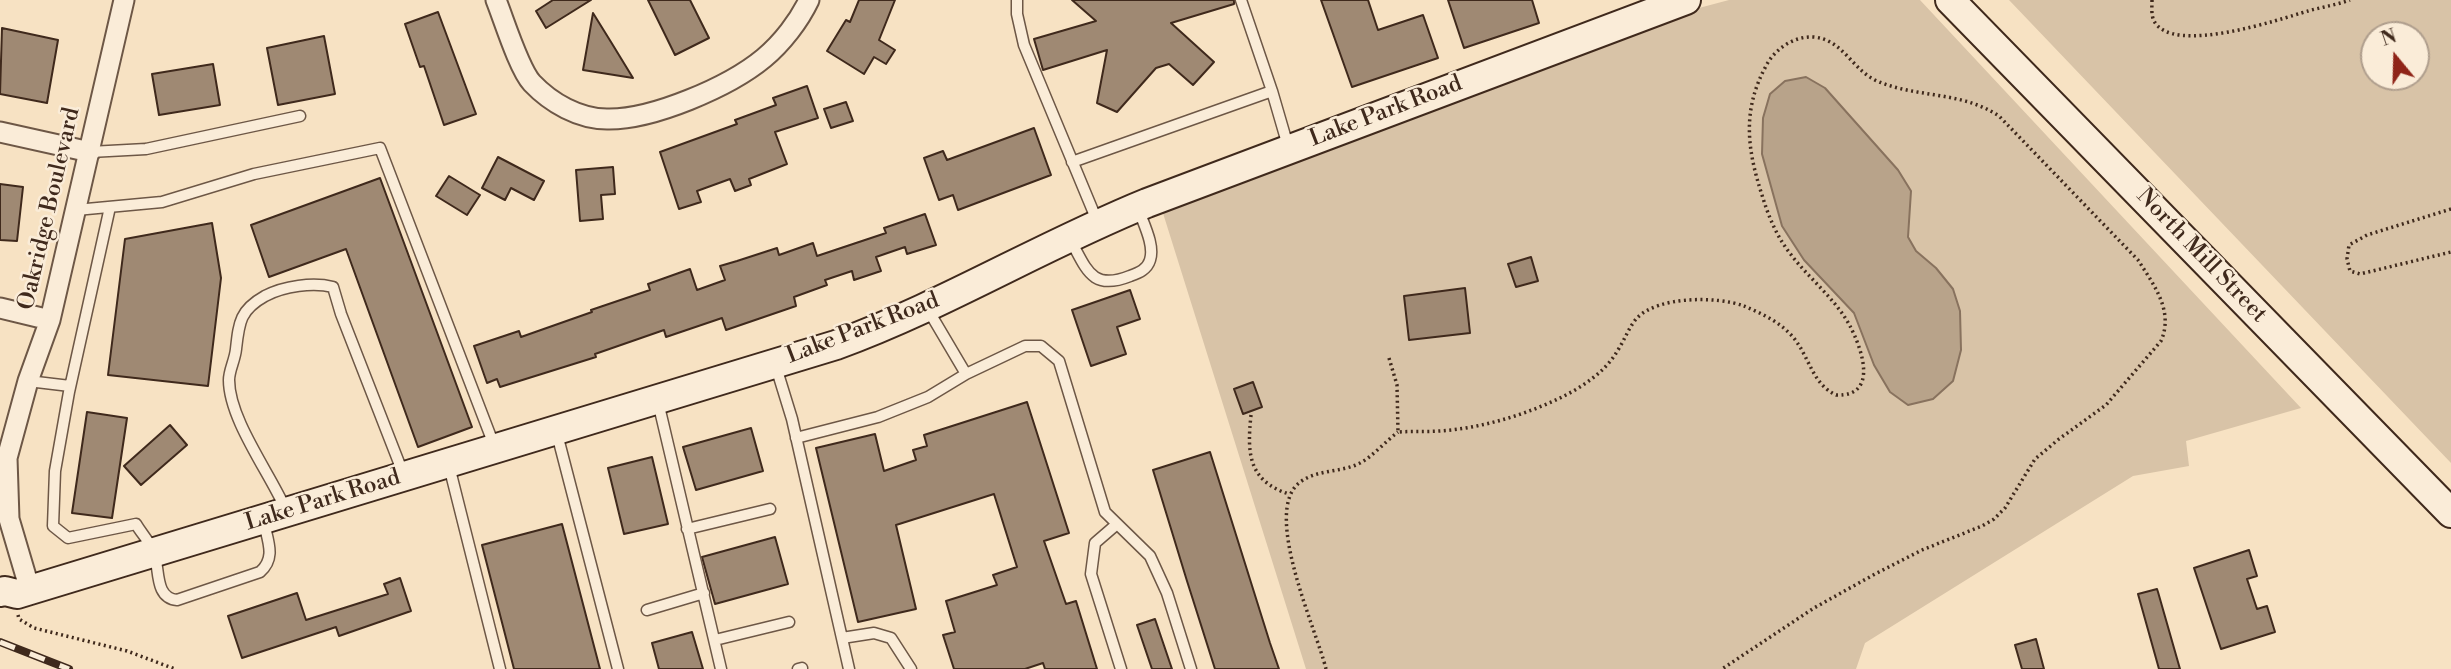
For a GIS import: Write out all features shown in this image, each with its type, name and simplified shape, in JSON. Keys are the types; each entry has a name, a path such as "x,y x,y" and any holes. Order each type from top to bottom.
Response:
{"main road":[{"name":"Lake Park Road","path":"12,597 857,337 1138,206 1654,6 1686,0"},
{"name":"North Mill Street","path":"1961,6 2451,513"}],"street":[{"name":"Oakridge Boulevard","path":"12,597 6,437 50,320 124,0"},
{"path":"496,0 512,44 531,82 567,110 605,119 628,118 657,111 720,86 764,58 800,17 809,0"},
{"path":"0,132 90,152"},
{"path":"0,308 50,320"}],"lane":[{"path":"1017,0 1017,14 1024,45 1098,223"},
{"path":"1241,0 1272,91 1288,149"},
{"path":"1072,162 1272,91"},
{"path":"90,152 146,149 300,116"},
{"path":"76,210 162,202 254,174 380,148 496,449"},
{"path":"1069,237 1087,271 1096,280 1121,280 1143,271 1150,261 1151,248 1138,206"},
{"path":"110,207 70,386 55,471 53,526 68,538 136,524 154,552 164,595 171,599 177,600 260,572 267,567 271,558 275,516 272,480 243,430 229,378 236,355 239,324 249,305 270,294 320,284 333,288 404,477"},
{"path":"926,307 966,374"},
{"path":"796,438 878,417 928,397 966,374 1025,346 1041,346 1059,361 1075,421 1105,512 1150,556 1167,593 1191,669"},
{"path":"775,364 796,438 849,669"},
{"path":"28,381 70,386"},
{"path":"657,398 722,669"},
{"path":"556,430 618,669"},
{"path":"449,463 500,669"},
{"path":"687,529 770,509"},
{"path":"1117,524 1095,543 1091,574 1121,669"},
{"path":"647,610 704,593"},
{"path":"715,640 789,622"},
{"path":"842,638 874,633 891,638 911,669"}],"path":[{"path":"2152,0 2151,12 2160,28 2176,34 2203,35 2260,26 2350,0"},
{"path":"1326,669 1293,566 1287,529 1289,494 1299,483 1316,474 1362,463 1398,432 1472,427 1549,403 1576,389 1598,373 1614,357 1636,320 1645,311 1661,305 1718,300 1743,306 1776,321 1798,343 1822,386 1836,395 1858,389 1864,377 1854,334 1844,315 1782,242 1768,213 1755,173 1748,139 1748,122 1755,90 1766,65 1778,50 1793,41 1818,38 1837,45 1863,73 1878,82 1979,104 1999,116 2138,260 2154,284 2166,313 2165,331 2161,341 2106,405 2035,459 2005,508 1994,519 1900,560 1814,608 1722,669"},
{"path":"2451,209 2367,235 2349,245 2347,259 2350,271 2360,274 2451,252"},
{"path":"1390,358 1397,384 1398,432"},
{"path":"1251,415 1248,444 1255,472 1266,483 1289,494"},
{"path":"12,597 19,619 34,628 127,650 175,669"}],"shaded area":[{"path":"1729,0 1920,0 2301,408 2186,441 2189,466 2133,476 1865,643 1856,669 1306,669 1162,210 1699,8"},
{"path":"2009,0 2451,0 2451,463"},
{"path":"1806,77 1825,88 1898,170 1911,191 1908,237 1916,251 1936,268 1953,289 1960,311 1961,350 1953,381 1933,399 1908,405 1890,392 1874,365 1854,313 1804,260 1782,226 1762,154 1763,118 1770,94 1785,81"}],"building":[{"path":"553,0 591,0 546,28 536,11"},
{"path":"648,0 690,0 709,38 675,55"},
{"path":"859,0 895,0 879,40 895,50 886,64 874,57 864,74 827,51 846,20 850,22"},
{"path":"1072,0 1234,0 1234,4 1171,23 1214,62 1193,85 1169,64 1156,68 1117,112 1097,103 1107,50 1043,70 1034,39 1096,21"},
{"path":"1321,0 1368,0 1378,30 1423,15 1438,58 1352,87"},
{"path":"1448,0 1532,0 1539,23 1464,48"},
{"path":"438,12 476,114 444,125 424,66 420,67 405,24"},
{"path":"593,13 611,42 633,78 583,70"},
{"path":"2,28 58,40 47,103 0,94"},
{"path":"324,36 335,94 278,105 267,48"},
{"path":"213,64 220,105 159,115 152,74"},
{"path":"807,86 818,118 775,132 787,164 749,179 751,185 735,191 730,179 697,191 701,202 679,209 660,152 737,124 735,120 776,105 773,98"},
{"path":"846,102 853,121 831,128 824,109"},
{"path":"1034,128 1051,175 958,210 953,195 939,200 924,158 943,151 947,160"},
{"path":"498,157 544,181 534,200 511,188 505,200 482,188"},
{"path":"613,167 615,194 601,195 603,219 580,221 576,170"},
{"path":"449,176 480,195 467,215 436,196"},
{"path":"380,178 472,427 418,447 346,249 269,277 251,225"},
{"path":"0,184 23,187 17,241 0,240"},
{"path":"925,214 936,245 907,254 905,247 876,257 881,271 854,280 852,271 825,280 827,285 794,297 796,306 726,330 722,318 666,337 664,330 595,354 596,357 500,387 497,379 487,383 474,346 519,331 521,337 592,312 591,310 650,290 648,284 690,269 697,290 725,280 720,266 777,248 779,255 813,243 817,256 886,233 884,228"},
{"path":"212,223 221,278 208,386 108,375 125,239"},
{"path":"1531,257 1538,281 1516,287 1508,264"},
{"path":"1465,288 1470,333 1409,340 1404,296"},
{"path":"1130,290 1140,319 1117,327 1126,354 1091,366 1072,310"},
{"path":"1253,382 1262,407 1243,414 1234,389"},
{"path":"1027,402 1069,533 1044,541 1066,604 1076,601 1097,669 1045,669 1043,663 1025,669 954,669 943,635 955,632 946,601 997,585 993,575 1017,567 994,494 896,525 916,609 858,622 816,448 875,434 884,471 916,460 913,450 927,446 924,435"},
{"path":"87,412 127,418 112,518 72,513"},
{"path":"170,425 187,445 141,485 124,466"},
{"path":"751,428 763,471 696,490 683,447"},
{"path":"1210,452 1279,669 1215,669 1187,581 1153,470"},
{"path":"652,457 668,524 624,534 608,468"},
{"path":"562,524 600,669 514,669 482,545"},
{"path":"775,537 788,584 715,604 702,557"},
{"path":"2249,550 2257,576 2247,579 2257,609 2267,606 2275,632 2221,649 2194,568"},
{"path":"400,578 411,611 339,636 336,627 242,658 228,616 297,593 306,620 388,594 384,584"},
{"path":"2157,589 2180,669 2159,669 2138,594"},
{"path":"1155,619 1172,669 1152,669 1137,625"},
{"path":"692,632 703,669 659,669 652,643"},
{"path":"2036,639 2044,669 2022,669 2015,645"}],"railway":[{"path":"0,642 69,669"}]}
